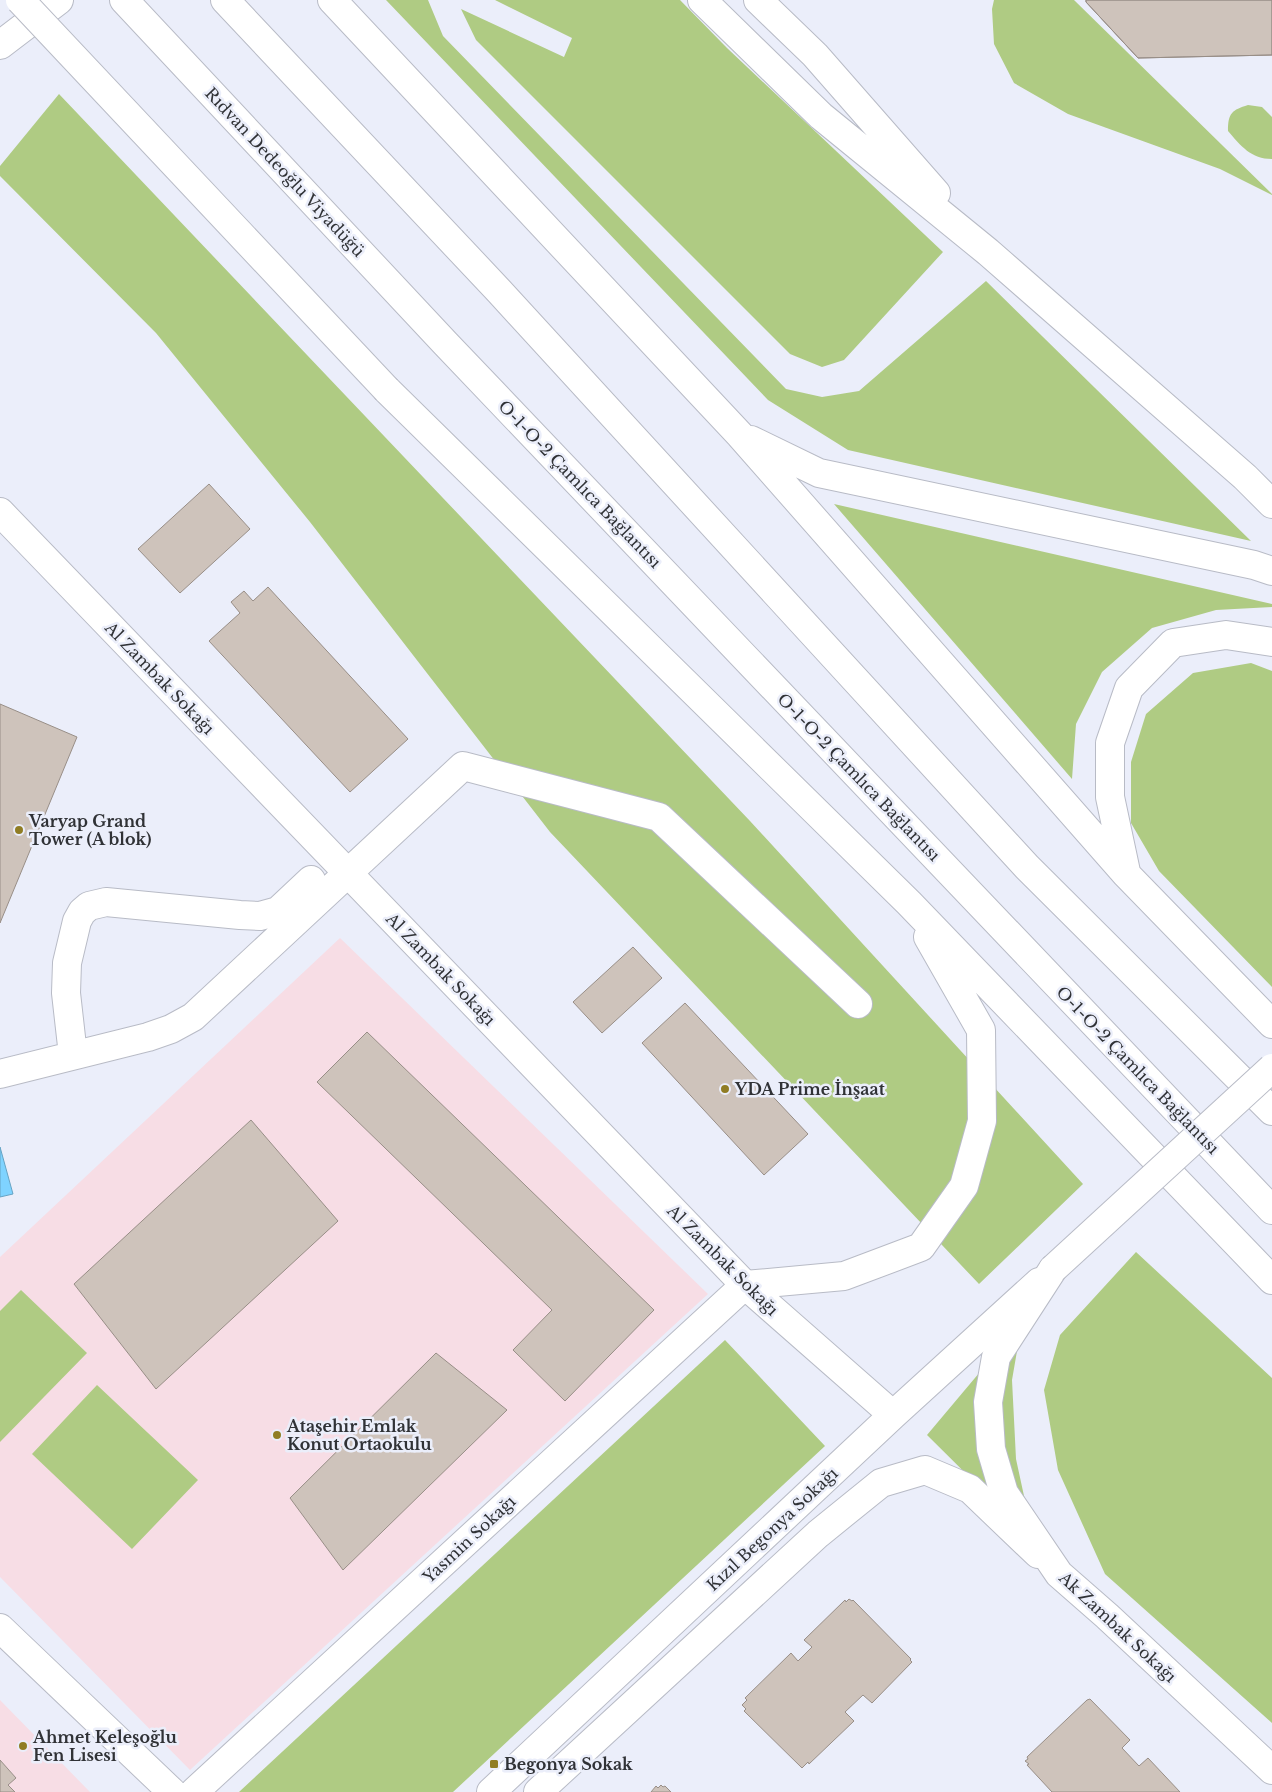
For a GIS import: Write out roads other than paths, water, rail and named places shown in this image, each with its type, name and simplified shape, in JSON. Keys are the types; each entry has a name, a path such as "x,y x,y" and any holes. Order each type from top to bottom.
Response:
{"main road":[{"path":"20,0 388,390 909,903 1272,1280"},
{"path":"0,45 59,0"},
{"name":"Rıdvan Dedeoğlu Viyadüğü","path":"124,0 446,344"},
{"path":"225,0 499,291 1026,867 1272,1111"},
{"path":"332,0 740,435 1126,874 1272,1024"},
{"path":"702,0 821,116 988,252 1245,477 1272,504"},
{"path":"758,0 815,55 988,252"},
{"name":"O-1-O-2 Çamlıca Bağlantısı","path":"446,344 1272,1210"},
{"path":"740,435 819,473 1244,563 1272,571"},
{"name":"Al Zambak Sokağı","path":"0,512 745,1285 893,1415"},
{"path":"1126,874 1110,797 1110,743 1129,688 1173,643 1226,634 1272,642"},
{"path":"73,1056 66,993 67,963 76,920 89,906 106,902 260,916 278,910 341,866 463,766 659,817 858,1004"},
{"path":"0,1074 148,1037 171,1029 193,1017 256,958 341,866"},
{"path":"745,1285 844,1276 920,1246 964,1186 982,1121 981,1030 909,903"},
{"path":"240,915 248,920 258,937 256,958"},
{"path":"1054,1269 1272,1068"},
{"name":"Kızıl Begonya Sokağı","path":"491,1792 893,1415 1054,1269"},
{"name":"Ak Zambak Sokağı","path":"1054,1269 996,1357 988,1402 991,1449 1004,1493 1059,1574 1272,1770"},
{"name":"Yasmin Sokağı","path":"194,1792 745,1285"},
{"path":"538,1792 818,1534 880,1483 925,1470 970,1489 1059,1574"},
{"path":"0,1628 172,1792"}],"water":[{"path":"0,1147 13,1194 0,1197"}],"place":[{"name":"Varyap Grand Tower (A blok)","path":"19,830"},
{"name":"YDA Prime İnşaat","path":"725,1089"},
{"name":"Ataşehir Emlak Konut Ortaokulu","path":"277,1435"},
{"name":"Ahmet Keleşoğlu Fen Lisesi","path":"23,1746"},
{"name":"Begonya Sokak","path":"494,1764"}]}
